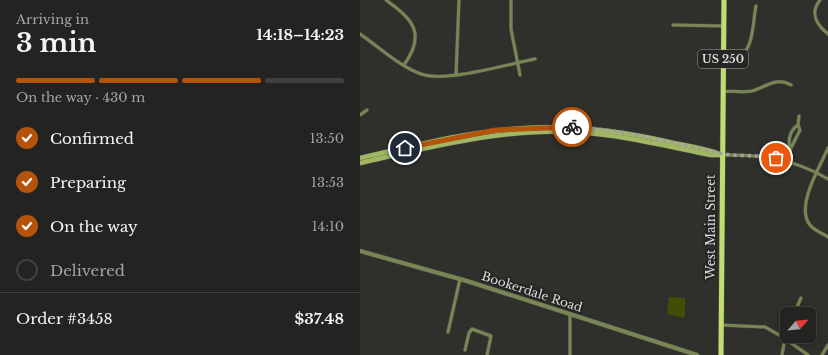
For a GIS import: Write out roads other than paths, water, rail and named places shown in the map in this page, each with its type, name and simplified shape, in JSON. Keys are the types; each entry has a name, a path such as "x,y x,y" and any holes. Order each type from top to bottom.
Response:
{"main road":[{"name":"US 250","path":"724,0 724,26"},
{"name":"West Main Street","path":"721,355 724,26"},
{"path":"360,158 514,128 554,127 605,130 645,136 722,154"},
{"path":"360,163 476,136"}],"street":[{"path":"386,0 406,15 414,29 414,47 404,64"},
{"path":"456,75 459,0"},
{"path":"511,0 511,29 520,76"},
{"path":"820,0 815,9 815,20 828,34"},
{"path":"723,58 738,57 744,52 753,34 756,6"},
{"path":"673,25 724,26"},
{"path":"360,34 404,64 428,76 438,78 535,59"},
{"path":"723,92 752,91 776,82 786,82 791,85"},
{"path":"360,115 367,110"},
{"path":"787,160 790,150 800,130 798,124 799,116"},
{"path":"790,150 789,137 794,127 798,124"},
{"path":"828,148 808,197 805,216 812,228 828,237"},
{"path":"722,154 757,155 787,160 817,172 828,179"},
{"name":"Bookerdale Road","path":"360,251 460,279 697,355"},
{"path":"448,332 460,279"},
{"path":"797,307 801,298"},
{"path":"570,315 570,355"},
{"path":"721,325 759,326 780,336"},
{"path":"465,350 469,333 472,329 491,336 487,355"},
{"path":"782,355 783,343"},
{"path":"791,343 808,355"},
{"path":"822,355 828,345"}]}
